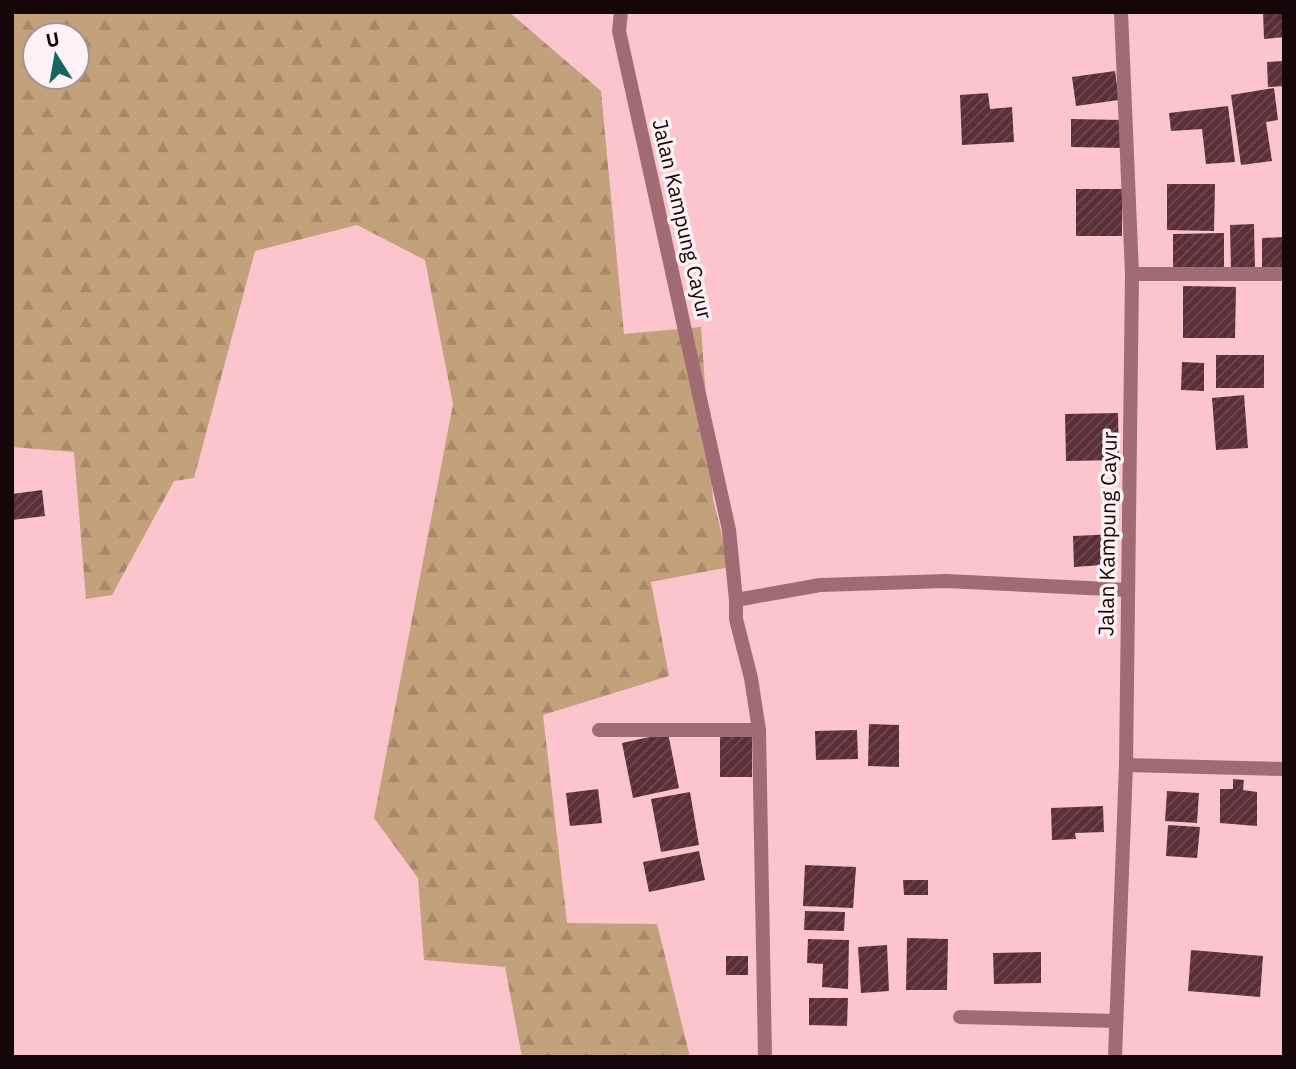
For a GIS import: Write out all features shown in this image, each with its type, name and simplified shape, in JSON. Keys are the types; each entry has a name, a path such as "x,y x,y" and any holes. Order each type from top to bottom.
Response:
{"street":[{"name":"Jalan Kampung Cayur","path":"621,12 619,31 729,530 736,619 751,678 759,730 765,1057"},
{"name":"Jalan Kampung Cayur","path":"1115,1057 1126,765 1132,274 1121,12"},
{"path":"1132,274 1284,274"},
{"path":"736,600 820,585 946,581 1128,590"},
{"path":"599,730 759,730"},
{"path":"1126,765 1284,769"},
{"path":"960,1017 1116,1021"}],"green space":[{"path":"12,12 509,12 601,91 624,334 701,327 713,499 730,567 651,582 669,676 543,715 567,923 657,924 690,1057 522,1057 505,967 424,960 418,878 374,818 453,404 425,260 357,225 255,251 194,478 174,481 112,595 86,599 74,452 12,447"}],"building":[{"path":"1263,12 1284,12 1284,37 1264,39"},
{"path":"1284,61 1284,86 1268,87 1267,62"},
{"path":"1115,71 1119,100 1076,106 1072,77"},
{"path":"1274,88 1278,120 1266,122 1272,161 1241,165 1231,95"},
{"path":"988,93 990,109 1012,107 1014,142 962,145 960,95"},
{"path":"1228,106 1235,162 1206,164 1202,129 1171,131 1169,113"},
{"path":"1071,119 1124,120 1123,148 1071,147"},
{"path":"1167,184 1215,184 1214,231 1167,230"},
{"path":"1076,189 1122,189 1122,236 1076,236"},
{"path":"1254,224 1255,271 1231,271 1230,225"},
{"path":"1224,233 1224,272 1173,272 1173,234"},
{"path":"1284,237 1284,267 1262,267 1262,238"},
{"path":"1183,286 1236,287 1235,338 1183,338"},
{"path":"1216,355 1264,355 1264,388 1216,388"},
{"path":"1182,362 1204,363 1204,391 1181,390"},
{"path":"1244,395 1248,448 1216,450 1212,398"},
{"path":"1118,413 1119,460 1066,461 1065,414"},
{"path":"42,490 45,516 12,520 12,494"},
{"path":"1117,534 1118,564 1074,567 1073,536"},
{"path":"869,724 899,725 899,767 868,766"},
{"path":"857,730 858,759 816,760 815,731"},
{"path":"668,733 679,788 633,798 622,743"},
{"path":"752,736 752,777 720,777 720,737"},
{"path":"1233,779 1244,780 1243,790 1257,792 1257,826 1220,823 1220,789 1233,789"},
{"path":"598,789 602,823 570,826 566,793"},
{"path":"1167,791 1199,793 1197,823 1165,821"},
{"path":"690,792 699,845 661,852 651,799"},
{"path":"1103,806 1104,832 1075,833 1076,839 1052,840 1051,808"},
{"path":"1168,825 1200,827 1197,858 1166,856"},
{"path":"699,851 705,880 649,892 643,862"},
{"path":"805,865 856,867 853,908 803,906"},
{"path":"903,880 928,880 928,895 904,895"},
{"path":"805,911 845,912 844,931 804,930"},
{"path":"907,938 948,939 947,990 906,990"},
{"path":"808,939 849,940 848,989 822,987 823,964 807,963"},
{"path":"887,945 889,991 861,993 858,947"},
{"path":"1191,950 1263,956 1260,997 1188,991"},
{"path":"1041,952 1041,983 994,984 993,953"},
{"path":"726,956 748,956 748,975 726,975"},
{"path":"809,998 848,998 847,1026 809,1025"}]}
